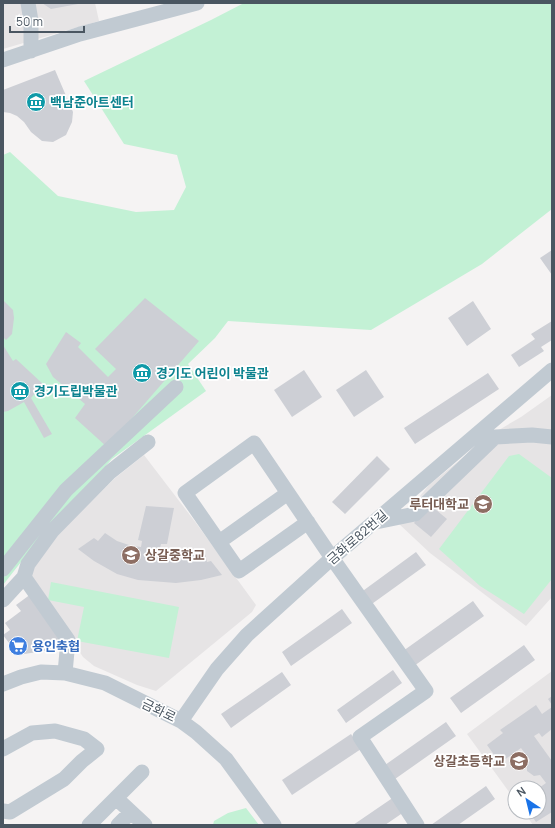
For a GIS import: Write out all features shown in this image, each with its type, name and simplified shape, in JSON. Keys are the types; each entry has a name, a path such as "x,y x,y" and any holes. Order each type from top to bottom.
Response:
{"street":[{"path":"28,3 31,21 31,51"},
{"path":"3,60 80,34 197,3"},
{"name":"금화로82번길","path":"181,721 218,669 247,635 332,558 552,370"},
{"path":"3,569 66,490 176,387"},
{"path":"375,522 415,514 495,437 532,435 552,437"},
{"path":"3,600 24,577 28,564 52,531 110,472 148,442"},
{"path":"308,522 239,571 185,493 254,443 308,522 332,558 426,691 360,738 417,825"},
{"path":"219,542 288,493"},
{"path":"24,577 68,640 65,673"},
{"name":"금화로","path":"3,684 20,677 41,672 65,673 105,684 181,721 196,732 226,759 274,825"},
{"path":"3,749 32,733 55,731 84,738 97,749 82,761 64,779 10,812 3,811"},
{"path":"89,825 142,772"},
{"path":"116,798 145,825"},
{"path":"118,825 131,812"}],"shaded area":[{"path":"3,3 95,3 99,21 3,49"},
{"name":"루터대학교","path":"552,395 552,597 526,626 430,553 398,523 429,485 492,434 521,417"},
{"name":"상갈중학교","path":"144,455 256,605 252,612 156,691 137,685 94,666 83,657 29,573 55,537 114,479"},
{"name":"상갈초등학교","path":"552,671 552,825 533,825 530,820 547,820 547,780 507,780 507,789 467,734"}],"green space":[{"path":"244,3 552,3 552,209 482,264 371,330 228,321 215,338 188,364 206,391 112,459 32,548 3,585 3,155 10,152 58,196 136,212 174,210 186,187 177,155 124,144 84,81"},
{"path":"519,454 552,478 552,579 524,614 480,586 439,549 509,456"},
{"path":"51,582 179,607 169,658 77,641 84,607 48,600"},
{"path":"246,808 259,825 213,825 214,821 228,813"}],"building":[{"path":"42,3 77,3 78,4 51,9"},
{"name":"백남준아트센터","path":"55,70 73,112 72,122 66,135 53,142 42,141 31,132 24,122 17,116 3,112 3,90"},
{"path":"552,250 552,275 540,258"},
{"name":"경기도 어린이 박물관","path":"145,298 199,341 107,447 75,418 85,404 53,377 46,364 66,332 81,343 78,347 108,377 116,369 95,349"},
{"path":"3,300 13,310 14,318 12,334 6,340 3,337"},
{"path":"473,301 491,329 467,346 448,318"},
{"path":"552,321 552,340 541,347 544,351 519,367 511,355 535,339 531,334"},
{"name":"경기도립박물관","path":"3,345 13,361 16,359 43,384 31,398 52,434 44,438 24,402 8,411 3,412"},
{"path":"304,370 322,397 292,417 274,390"},
{"path":"366,370 384,397 354,417 336,390"},
{"path":"488,373 499,389 415,444 404,428"},
{"path":"377,456 390,469 345,514 332,502"},
{"path":"429,504 447,519 431,537 414,523"},
{"path":"146,506 174,508 167,544 161,544 159,552 180,554 204,550 207,562 211,561 222,575 201,580 176,583 138,580 117,574 94,561 78,549 94,538 98,541 105,533 117,541 132,546 141,547 142,541 138,540"},
{"path":"416,552 426,565 369,606 360,593"},
{"path":"31,594 61,637 63,648 18,655 3,635 10,630 5,623 21,611 16,605"},
{"path":"473,601 484,616 414,666 403,651"},
{"path":"342,609 352,623 291,666 282,652"},
{"path":"524,645 535,660 461,713 450,698"},
{"path":"393,670 402,683 346,723 337,710"},
{"path":"282,672 291,685 231,728 221,714"},
{"path":"552,696 552,705 548,699"},
{"path":"536,705 542,714 552,707 552,729 542,737 539,733 534,736 552,761 552,812 547,815 547,780 544,780 540,775 534,776 527,771 527,766 530,760 521,748 500,763 487,745 503,733 500,730"},
{"path":"446,722 456,736 395,779 385,765"},
{"path":"351,734 361,749 292,795 282,780"},
{"path":"486,786 495,799 458,825 431,825"},
{"path":"394,797 404,812 385,825 353,825"}],"place":[{"name":"백남준아트센터","path":"36,102"},
{"name":"경기도 어린이 박물관","path":"142,373"},
{"name":"경기도립박물관","path":"20,391"},
{"name":"루터대학교","path":"483,504"},
{"name":"상갈중학교","path":"131,555"},
{"name":"용인축협","path":"18,646"},
{"name":"상갈초등학교","path":"519,761"}]}
